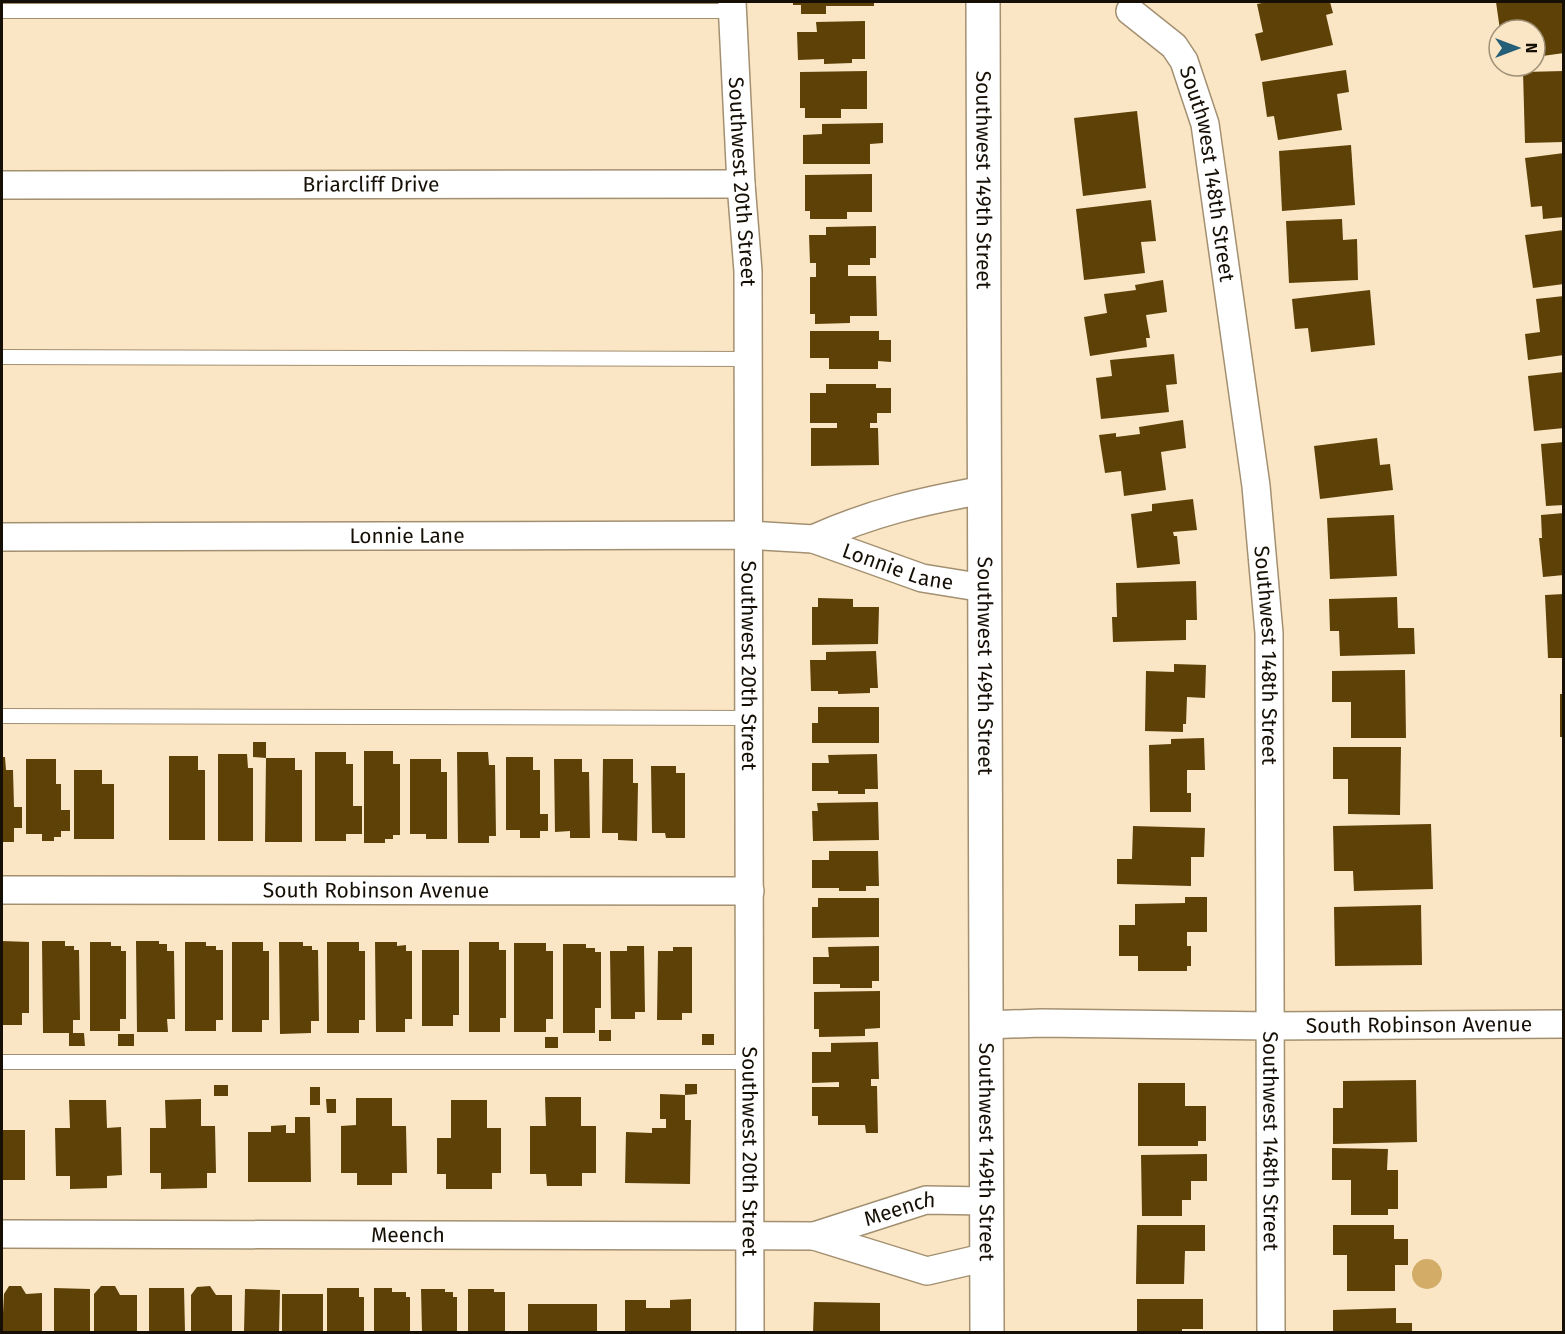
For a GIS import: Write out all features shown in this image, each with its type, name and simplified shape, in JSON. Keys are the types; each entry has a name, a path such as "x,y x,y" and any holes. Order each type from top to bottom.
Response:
{"street":[{"name":"Southwest 149th Street","path":"983,2 987,1332"},
{"name":"Southwest 20th Street","path":"732,6 748,271 750,1332"},
{"name":"Southwest 148th Street","path":"1130,10 1174,46 1184,61 1204,123 1228,276 1256,486 1269,633 1271,1332"},
{"name":"Briarcliff Drive","path":"2,185 741,184"},
{"name":"Lonnie Lane","path":"813,540 849,523 921,501 984,490"},
{"name":"Lonnie Lane","path":"2,537 748,535 813,540 922,578 984,588"},
{"name":"South Robinson Avenue","path":"2,890 750,891"},
{"name":"South Robinson Avenue","path":"985,1024 1271,1026 1563,1024"},
{"name":"Meench","path":"814,1236 926,1200 986,1201"},
{"name":"Meench","path":"2,1234 814,1236 927,1271 987,1257"}],"lane":[{"path":"2,11 732,6"},
{"path":"2,357 748,359"},
{"path":"2,716 749,718"},
{"path":"2,1062 750,1062"}],"shaded area":[{"path":"1427,1259 1438,1263 1442,1274 1438,1285 1427,1289 1416,1285 1412,1274 1416,1263"}],"building":[{"path":"793,2 874,2 874,6 826,6 826,14 801,14 801,5 793,5"},
{"path":"1330,2 1333,13 1326,15 1333,45 1261,61 1255,34 1263,32 1257,4"},
{"path":"1496,2 1564,2 1564,53 1547,55 1547,18 1498,18"},
{"path":"865,21 865,59 852,59 852,63 824,64 824,59 798,60 797,32 817,32 816,22"},
{"path":"1346,70 1349,92 1337,94 1342,130 1278,140 1274,116 1267,117 1262,82"},
{"path":"867,71 867,109 841,109 841,118 805,118 805,108 800,108 800,72"},
{"path":"1547,71 1564,71 1564,142 1525,143 1523,78 1547,78"},
{"path":"1137,111 1146,188 1083,196 1074,118"},
{"path":"883,123 883,143 870,144 870,164 803,164 803,135 822,134 822,124"},
{"path":"1351,145 1355,205 1282,211 1279,151"},
{"path":"1564,153 1564,217 1543,219 1542,206 1531,207 1525,158"},
{"path":"872,174 872,212 847,212 847,219 810,219 810,211 805,211 805,175"},
{"path":"1151,200 1156,241 1141,242 1145,273 1084,280 1076,209"},
{"path":"1342,219 1343,240 1357,239 1358,280 1289,283 1286,221"},
{"path":"876,226 876,258 870,258 870,265 848,265 848,276 876,276 877,316 850,316 850,323 815,324 815,314 810,314 810,277 816,277 816,263 810,263 809,235 826,235 826,227"},
{"path":"1564,230 1564,284 1533,288 1525,235"},
{"path":"1163,280 1167,312 1146,315 1150,338 1146,338 1147,347 1090,356 1084,317 1107,313 1104,294 1136,290 1135,285"},
{"path":"1370,290 1375,345 1311,352 1308,328 1295,329 1292,299"},
{"path":"1564,296 1564,355 1528,360 1525,334 1540,332 1536,299"},
{"path":"810,331 879,331 879,340 891,340 891,362 878,361 878,369 829,369 829,358 810,358"},
{"path":"1174,354 1177,384 1166,385 1169,412 1101,419 1096,378 1112,376 1110,360"},
{"path":"1564,372 1564,428 1534,431 1528,376"},
{"path":"826,384 876,384 876,388 891,388 891,413 877,413 877,423 870,423 870,428 878,428 879,465 811,466 811,428 837,428 837,423 810,423 810,393 826,393"},
{"path":"1183,420 1186,448 1161,452 1166,490 1124,496 1121,471 1105,473 1099,435 1116,433 1116,437 1140,434 1139,427"},
{"path":"1377,438 1380,465 1390,464 1393,490 1320,499 1314,446"},
{"path":"1564,442 1564,505 1546,506 1541,444"},
{"path":"1193,499 1197,530 1173,532 1174,536 1177,536 1180,564 1137,568 1131,514 1152,511 1152,504"},
{"path":"1564,513 1564,575 1543,577 1539,538 1542,538 1541,515"},
{"path":"1394,515 1397,576 1330,579 1327,518"},
{"path":"1196,581 1197,620 1186,620 1186,640 1113,642 1112,617 1117,617 1116,583"},
{"path":"1564,594 1564,658 1548,658 1545,595"},
{"path":"1397,597 1398,628 1414,628 1415,654 1340,656 1339,631 1330,631 1329,599"},
{"path":"818,598 853,599 853,607 879,607 878,644 812,645 812,607 818,607"},
{"path":"876,651 878,688 870,688 870,693 838,694 838,691 811,691 810,660 826,660 826,652"},
{"path":"1174,664 1206,665 1205,698 1187,697 1186,724 1183,724 1183,732 1145,731 1146,671 1174,672"},
{"path":"1405,670 1406,738 1351,738 1351,702 1332,702 1332,671"},
{"path":"1560,694 1564,694 1564,737 1560,737"},
{"path":"818,707 879,707 879,743 812,743 812,723 818,723"},
{"path":"1204,738 1205,770 1187,770 1187,793 1191,793 1191,812 1150,812 1149,745 1171,744 1171,739"},
{"path":"253,742 266,742 266,758 253,757"},
{"path":"1333,747 1401,747 1400,815 1348,814 1348,779 1333,779"},
{"path":"364,751 393,751 393,764 400,764 400,835 393,835 393,839 385,839 385,843 364,843"},
{"path":"315,752 346,752 346,764 353,764 353,806 362,806 362,834 346,834 346,841 315,841"},
{"path":"457,752 488,752 489,765 495,765 496,836 489,836 489,843 458,843"},
{"path":"218,754 247,754 248,768 253,768 253,841 218,841"},
{"path":"877,754 878,789 865,789 865,794 812,791 812,763 829,763 828,755"},
{"path":"169,756 198,756 198,770 205,770 205,840 169,840"},
{"path":"2,757 5,757 6,770 13,770 14,807 22,807 22,828 14,828 14,842 2,842"},
{"path":"506,757 533,757 533,770 540,770 540,814 548,814 548,831 540,831 540,838 520,838 520,830 506,830"},
{"path":"266,758 295,758 295,770 302,770 302,842 265,842"},
{"path":"26,759 56,759 56,784 61,784 61,810 70,810 70,831 61,831 61,837 54,837 54,841 42,841 42,834 26,834"},
{"path":"410,759 441,759 441,772 447,772 447,839 426,839 426,834 410,834"},
{"path":"554,759 582,759 582,772 589,772 590,838 570,838 570,831 555,832"},
{"path":"603,759 633,759 633,783 638,783 637,841 618,840 618,833 602,833"},
{"path":"651,766 676,766 676,773 685,773 685,838 666,838 665,833 652,833"},
{"path":"74,770 102,770 102,784 114,784 114,839 74,839"},
{"path":"878,802 879,840 813,841 812,811 818,811 817,803"},
{"path":"1431,824 1433,889 1354,891 1353,871 1334,871 1333,826"},
{"path":"1133,826 1205,828 1204,857 1191,857 1191,886 1117,884 1117,859 1132,859"},
{"path":"829,851 878,851 879,886 866,886 866,891 812,888 812,860 829,860"},
{"path":"1185,897 1207,897 1207,932 1187,932 1187,946 1191,946 1191,966 1187,966 1187,971 1138,971 1138,956 1119,956 1119,925 1135,925 1135,904 1185,903"},
{"path":"818,898 879,898 879,937 812,938 812,907 818,907"},
{"path":"1421,905 1422,965 1335,966 1334,907"},
{"path":"2,941 29,942 29,1013 22,1013 22,1025 2,1025"},
{"path":"42,941 65,941 65,946 74,946 74,950 79,950 80,1020 73,1020 73,1033 84,1033 85,1046 69,1046 69,1033 43,1033"},
{"path":"136,941 159,941 159,944 167,944 167,951 174,951 175,1019 167,1019 168,1032 137,1032"},
{"path":"90,942 111,942 111,946 121,946 121,951 126,951 126,1019 120,1019 120,1031 90,1031"},
{"path":"185,942 206,942 206,946 216,946 216,950 223,950 223,1020 216,1020 216,1031 185,1031"},
{"path":"232,942 263,942 263,951 269,951 269,1020 262,1020 262,1032 232,1032"},
{"path":"279,942 303,942 303,946 312,946 312,950 318,950 319,1021 311,1021 311,1033 280,1034"},
{"path":"327,942 359,942 359,951 365,951 365,1020 359,1020 359,1033 327,1033"},
{"path":"375,942 397,942 397,946 406,945 406,951 412,951 412,1019 405,1019 405,1032 376,1032"},
{"path":"469,942 499,942 499,950 506,950 506,1018 500,1018 500,1032 469,1032"},
{"path":"514,943 546,943 546,951 553,951 553,1019 546,1019 546,1032 514,1032"},
{"path":"563,944 586,944 586,948 595,948 595,952 601,952 601,1008 595,1008 595,1033 563,1033"},
{"path":"627,946 644,946 645,1012 635,1012 635,1019 611,1019 610,951 627,951"},
{"path":"879,946 879,981 872,981 872,988 840,988 840,984 813,984 813,957 829,957 828,947"},
{"path":"673,947 692,947 692,1013 682,1013 682,1020 657,1020 658,951 673,951"},
{"path":"422,950 459,950 459,1015 453,1015 453,1026 422,1026"},
{"path":"880,991 880,1028 865,1029 865,1036 819,1037 819,1029 814,1029 814,992"},
{"path":"599,1030 611,1030 611,1041 599,1041"},
{"path":"118,1034 134,1034 134,1046 118,1046"},
{"path":"702,1034 714,1034 714,1045 702,1045"},
{"path":"545,1037 558,1037 558,1048 545,1048"},
{"path":"878,1042 879,1079 871,1079 871,1086 877,1086 878,1133 866,1133 865,1125 818,1125 818,1116 812,1116 812,1087 839,1087 839,1082 812,1083 812,1052 831,1052 831,1043"},
{"path":"1416,1080 1417,1142 1333,1144 1333,1108 1343,1108 1343,1081"},
{"path":"1138,1083 1185,1083 1185,1106 1206,1106 1206,1141 1198,1141 1198,1146 1138,1146"},
{"path":"685,1084 697,1084 697,1094 685,1095"},
{"path":"214,1085 228,1085 228,1096 214,1096"},
{"path":"310,1087 320,1087 320,1105 310,1105"},
{"path":"660,1094 685,1095 685,1120 691,1120 690,1184 625,1183 626,1132 652,1133 652,1128 666,1128 666,1119 660,1119"},
{"path":"545,1097 581,1097 581,1126 596,1126 596,1173 582,1173 582,1186 547,1186 546,1174 530,1174 530,1126 546,1126"},
{"path":"356,1098 392,1098 392,1126 406,1126 407,1173 392,1173 392,1185 357,1185 357,1173 341,1173 341,1126 356,1125"},
{"path":"201,1099 201,1126 215,1126 216,1173 207,1173 207,1188 161,1189 161,1173 150,1173 150,1128 166,1128 165,1100"},
{"path":"326,1099 336,1099 336,1113 327,1113"},
{"path":"69,1100 106,1100 107,1128 121,1127 122,1175 107,1176 107,1188 70,1189 70,1176 56,1176 55,1128 70,1128"},
{"path":"451,1100 487,1100 487,1128 501,1128 501,1173 492,1173 492,1189 446,1189 446,1174 437,1174 437,1138 451,1138"},
{"path":"295,1117 310,1117 311,1182 248,1182 248,1132 271,1132 271,1126 286,1125 286,1133 295,1133"},
{"path":"2,1130 25,1130 25,1180 2,1180"},
{"path":"1332,1148 1388,1149 1387,1170 1398,1170 1398,1209 1388,1209 1388,1215 1351,1215 1351,1180 1332,1180"},
{"path":"1207,1154 1207,1181 1191,1181 1191,1200 1182,1200 1182,1216 1142,1216 1141,1155"},
{"path":"1137,1225 1205,1225 1205,1251 1185,1251 1184,1284 1136,1284"},
{"path":"1333,1225 1394,1225 1394,1239 1408,1239 1408,1265 1395,1265 1395,1291 1347,1291 1347,1255 1333,1255"},
{"path":"9,1286 21,1286 26,1294 42,1293 42,1332 2,1332 4,1294"},
{"path":"101,1286 115,1286 120,1295 137,1295 137,1332 94,1332 94,1294"},
{"path":"210,1286 216,1295 232,1295 232,1332 191,1332 191,1295 197,1287"},
{"path":"54,1288 90,1289 90,1332 54,1332"},
{"path":"149,1288 184,1288 185,1332 149,1332"},
{"path":"327,1288 359,1288 359,1297 364,1297 364,1332 327,1332"},
{"path":"374,1288 392,1288 392,1292 406,1292 406,1297 410,1297 410,1332 374,1332"},
{"path":"245,1289 280,1290 279,1332 244,1332"},
{"path":"421,1289 445,1289 445,1292 453,1292 453,1297 457,1297 457,1332 422,1332"},
{"path":"468,1289 494,1289 494,1292 505,1292 505,1332 468,1332"},
{"path":"282,1294 323,1294 323,1332 282,1332"},
{"path":"691,1299 691,1332 625,1332 625,1300 646,1300 646,1308 670,1308 670,1300"},
{"path":"1137,1299 1203,1299 1203,1329 1182,1329 1182,1332 1137,1332"},
{"path":"814,1302 880,1303 880,1332 813,1332"},
{"path":"528,1304 597,1304 597,1332 528,1332"},
{"path":"1396,1308 1396,1323 1412,1323 1412,1332 1333,1332 1333,1310"}]}
